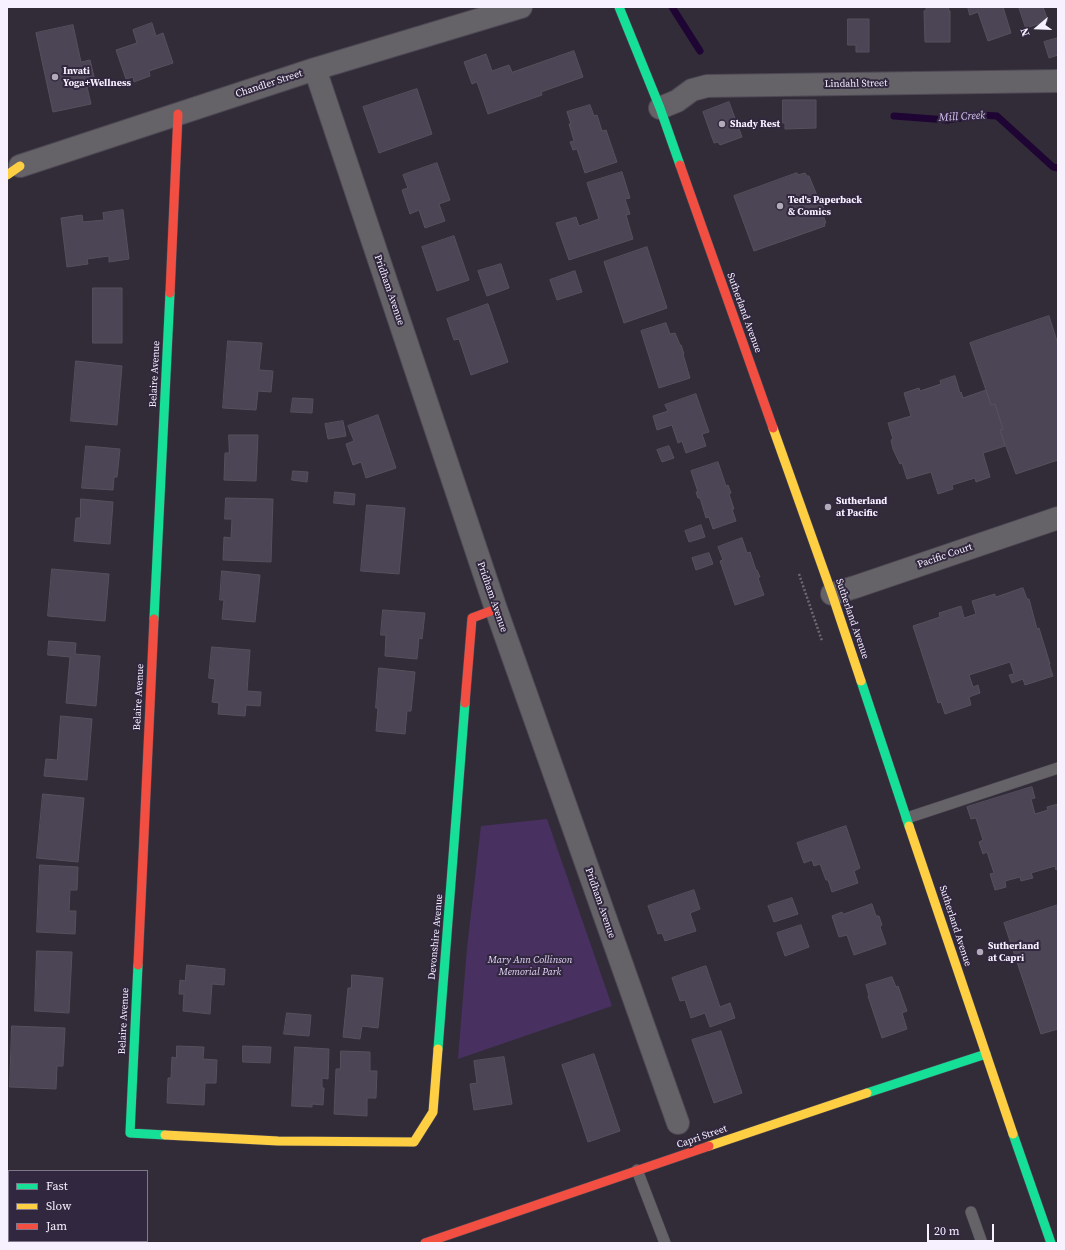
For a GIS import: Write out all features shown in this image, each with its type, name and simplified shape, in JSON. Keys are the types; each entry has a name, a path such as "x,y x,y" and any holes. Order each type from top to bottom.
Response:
{"street":[{"name":"Chandler Street","path":"11,169 315,69 521,7"},
{"name":"Sutherland Avenue","path":"619,7 660,108 832,594 1051,1243"},
{"name":"Pridham Avenue","path":"315,69 496,609 678,1123"},
{"name":"Lindahl Street","path":"660,108 677,101 692,90 707,86 1058,81"},
{"name":"Belaire Avenue","path":"178,114 130,1134 278,1141"},
{"name":"Pacific Court","path":"832,594 1058,518"},
{"name":"Devonshire Avenue","path":"278,1141 414,1142 433,1112 472,618 496,609"},
{"name":"Capri Street","path":"425,1243 637,1170 986,1054"}],"lane":[{"path":"907,818 1058,768"},
{"path":"637,1170 665,1243"},
{"path":"970,1212 982,1243"}],"green space":[{"name":"Mary Ann Collinson Memorial Park","path":"547,819 612,1006 458,1059 467,948 481,826"}],"building":[{"path":"926,7 948,7 950,11 950,42 925,42 924,11 926,10"},
{"path":"968,7 1003,7 1011,33 988,41 978,12 970,15"},
{"path":"1019,7 1043,7 1048,21 1026,28"},
{"path":"848,19 869,19 869,52 856,52 856,45 848,45"},
{"path":"152,23 156,36 163,33 173,63 149,71 150,76 134,82 133,77 126,79 116,50 137,43 133,30"},
{"path":"73,25 81,62 90,60 96,85 87,87 91,104 53,112 36,33"},
{"path":"1058,38 1058,55 1049,58 1044,42"},
{"path":"574,51 583,77 541,92 542,95 488,114 477,82 472,84 464,62 486,54 492,71 509,65 512,72"},
{"path":"417,89 432,134 379,153 363,107"},
{"path":"783,100 816,100 816,128 785,129 785,123 783,123"},
{"name":"Shady Rest","path":"729,102 742,137 720,145 718,142 714,143 703,112"},
{"path":"590,105 594,116 597,115 602,131 606,130 617,162 585,173 577,149 573,150 570,142 574,141 567,112"},
{"path":"437,163 450,200 439,204 445,221 425,228 419,210 410,214 402,190 408,188 403,175"},
{"path":"622,172 630,198 625,199 630,214 626,215 633,239 569,260 556,223 576,217 579,226 599,219 587,183"},
{"name":"Ted's Paperback & Comics","path":"797,173 798,175 805,173 809,176 818,198 820,198 826,215 823,215 826,223 824,223 825,226 754,251 734,196"},
{"path":"123,210 129,259 109,262 109,256 87,259 88,264 67,267 61,218 82,215 83,222 104,220 103,213"},
{"path":"454,236 469,280 437,291 422,247"},
{"path":"647,247 667,308 624,323 604,262"},
{"path":"501,264 509,288 487,296 478,271"},
{"path":"575,271 582,292 557,300 550,280"},
{"path":"93,288 122,288 122,343 93,343"},
{"path":"488,304 508,362 471,375 459,339 454,340 447,319"},
{"path":"1049,316 1058,344 1058,460 1016,474 1000,430 1003,429 995,404 991,405 970,343"},
{"path":"666,323 670,334 675,333 681,345 690,378 659,388 641,331"},
{"path":"228,341 262,343 259,370 273,371 271,392 258,391 256,410 223,408"},
{"path":"76,361 122,366 117,425 71,421"},
{"path":"955,376 963,398 986,390 991,405 995,404 1003,429 1000,430 1005,446 983,453 990,477 976,482 975,478 952,485 953,489 938,494 931,472 907,479 902,463 900,464 893,449 891,440 893,439 888,423 911,416 904,393 919,388 920,391 941,384 940,381"},
{"path":"696,394 709,432 702,434 706,446 686,453 682,441 678,443 672,425 657,430 653,416 668,411 665,405"},
{"path":"293,398 313,399 312,413 291,412"},
{"path":"378,415 396,468 366,478 361,462 353,465 346,444 354,441 348,426"},
{"path":"343,421 346,436 328,439 325,424"},
{"path":"229,435 258,435 256,481 224,480 225,453 229,453"},
{"path":"86,446 120,449 117,477 114,477 113,490 82,488"},
{"path":"669,446 674,458 662,462 657,450"},
{"path":"718,462 726,486 728,485 731,493 729,494 736,521 713,529 709,517 706,518 700,498 698,498 696,492 698,492 691,471"},
{"path":"293,471 308,472 307,482 292,480"},
{"path":"335,492 355,494 354,505 334,503"},
{"path":"226,498 273,499 271,562 223,560 224,537 231,538 232,519 225,519"},
{"path":"81,499 113,502 110,544 74,541 76,518 80,518"},
{"path":"367,505 405,508 399,574 361,571"},
{"path":"701,525 705,537 689,542 685,531"},
{"path":"742,538 747,553 750,552 760,577 758,578 764,595 735,605 720,561 723,560 718,547"},
{"path":"709,553 713,564 696,570 692,558"},
{"path":"52,569 109,574 105,621 48,616"},
{"path":"222,571 260,575 255,622 222,619 224,600 220,600"},
{"path":"1023,588 1027,599 1029,599 1037,629 1039,628 1053,676 1025,685 1023,679 1012,683 1009,675 1014,674 1010,662 969,675 973,687 978,685 980,693 969,697 971,705 945,714 941,702 938,703 913,626 940,617 939,613 961,606 964,618 976,614 972,601 995,594 995,597"},
{"path":"383,610 425,613 422,639 419,638 417,659 385,656 386,635 381,635"},
{"path":"49,641 76,643 75,654 100,656 96,706 66,703 70,657 48,655"},
{"path":"212,647 250,650 247,691 261,692 260,706 246,705 245,716 218,714 219,703 212,702 215,679 209,678"},
{"path":"379,668 415,672 411,711 407,711 405,734 376,731"},
{"path":"61,716 92,719 87,780 44,776 46,759 57,760"},
{"path":"1032,787 1035,798 1031,799 1035,814 1048,810 1047,807 1058,804 1058,869 1056,870 1055,866 1031,873 1033,878 1021,881 1020,877 1005,881 1006,887 995,890 990,874 994,873 987,852 983,854 979,842 983,840 976,818 971,819 967,807"},
{"path":"43,794 84,798 78,862 37,858"},
{"path":"846,826 860,868 854,871 858,883 832,892 820,864 814,866 812,860 804,863 797,843"},
{"path":"40,865 78,867 77,890 70,890 69,911 76,911 75,934 37,932"},
{"path":"694,890 700,909 690,913 696,931 665,941 662,933 658,934 648,906"},
{"path":"792,898 798,914 774,922 768,906"},
{"path":"872,904 876,916 879,916 882,925 880,927 886,944 854,955 847,935 839,937 832,916 842,912 843,914"},
{"path":"1058,905 1058,1029 1041,1034 1004,923"},
{"path":"801,925 809,947 785,956 777,933"},
{"path":"37,951 72,952 69,1013 35,1011"},
{"path":"187,965 225,969 224,985 212,984 210,1014 183,1011 184,994 179,994 180,980 185,981"},
{"path":"706,966 720,1007 730,1003 735,1018 710,1027 705,1013 691,1018 685,1000 680,1001 672,978"},
{"path":"352,975 383,978 378,1028 362,1026 360,1039 343,1037 348,988 351,988"},
{"path":"892,977 896,987 898,986 907,1011 902,1013 907,1029 882,1038 868,996 866,985"},
{"path":"287,1013 311,1015 309,1036 284,1034"},
{"path":"12,1026 65,1028 63,1066 57,1066 56,1089 10,1087"},
{"path":"721,1031 742,1093 714,1103 692,1040"},
{"path":"177,1046 204,1047 203,1059 217,1060 216,1083 205,1083 204,1105 167,1103 168,1078 171,1078 172,1057 176,1058"},
{"path":"243,1046 271,1047 270,1063 243,1062"},
{"path":"295,1047 329,1049 328,1079 322,1078 322,1088 324,1088 323,1105 312,1104 312,1107 292,1106"},
{"path":"341,1051 370,1052 370,1071 377,1071 376,1098 367,1098 367,1116 334,1114 336,1069 340,1069"},
{"path":"594,1054 620,1131 588,1142 562,1065"},
{"path":"504,1057 512,1104 474,1110 470,1084 477,1083 474,1061"},
{"path":"7,1226 8,1242 59,1242 59,1243 7,1243"}],"waterway":[{"name":"Mill Creek","path":"672,7 700,51"},
{"name":"Mill Creek","path":"894,116 947,120 980,115 997,116 1053,167 1058,168"}],"traffic: fast":[{"path":"619,7 660,108 680,165"},
{"path":"154,619 170,293"},
{"path":"861,681 909,826"},
{"path":"438,1049 465,703"},
{"path":"138,965 130,1133 165,1135"},
{"path":"867,1093 986,1054"},
{"path":"1013,1134 1051,1243"}],"traffic: slow":[{"path":"7,175 20,166"},
{"path":"773,428 861,681"},
{"path":"909,826 1013,1134"},
{"path":"165,1135 278,1141 414,1142 433,1112 438,1049"},
{"path":"709,1146 867,1093"}],"traffic: jam":[{"path":"170,293 178,114"},
{"path":"680,165 773,428"},
{"path":"465,703 472,618 496,609"},
{"path":"138,965 154,619"},
{"path":"425,1243 709,1146"}],"place":[{"name":"Invati Yoga+Wellness","path":"55,77"},
{"name":"Shady Rest","path":"722,124"},
{"name":"Ted's Paperback & Comics","path":"780,206"},
{"name":"Sutherland at Pacific","path":"828,507"},
{"name":"Sutherland at Capri","path":"980,952"}]}
